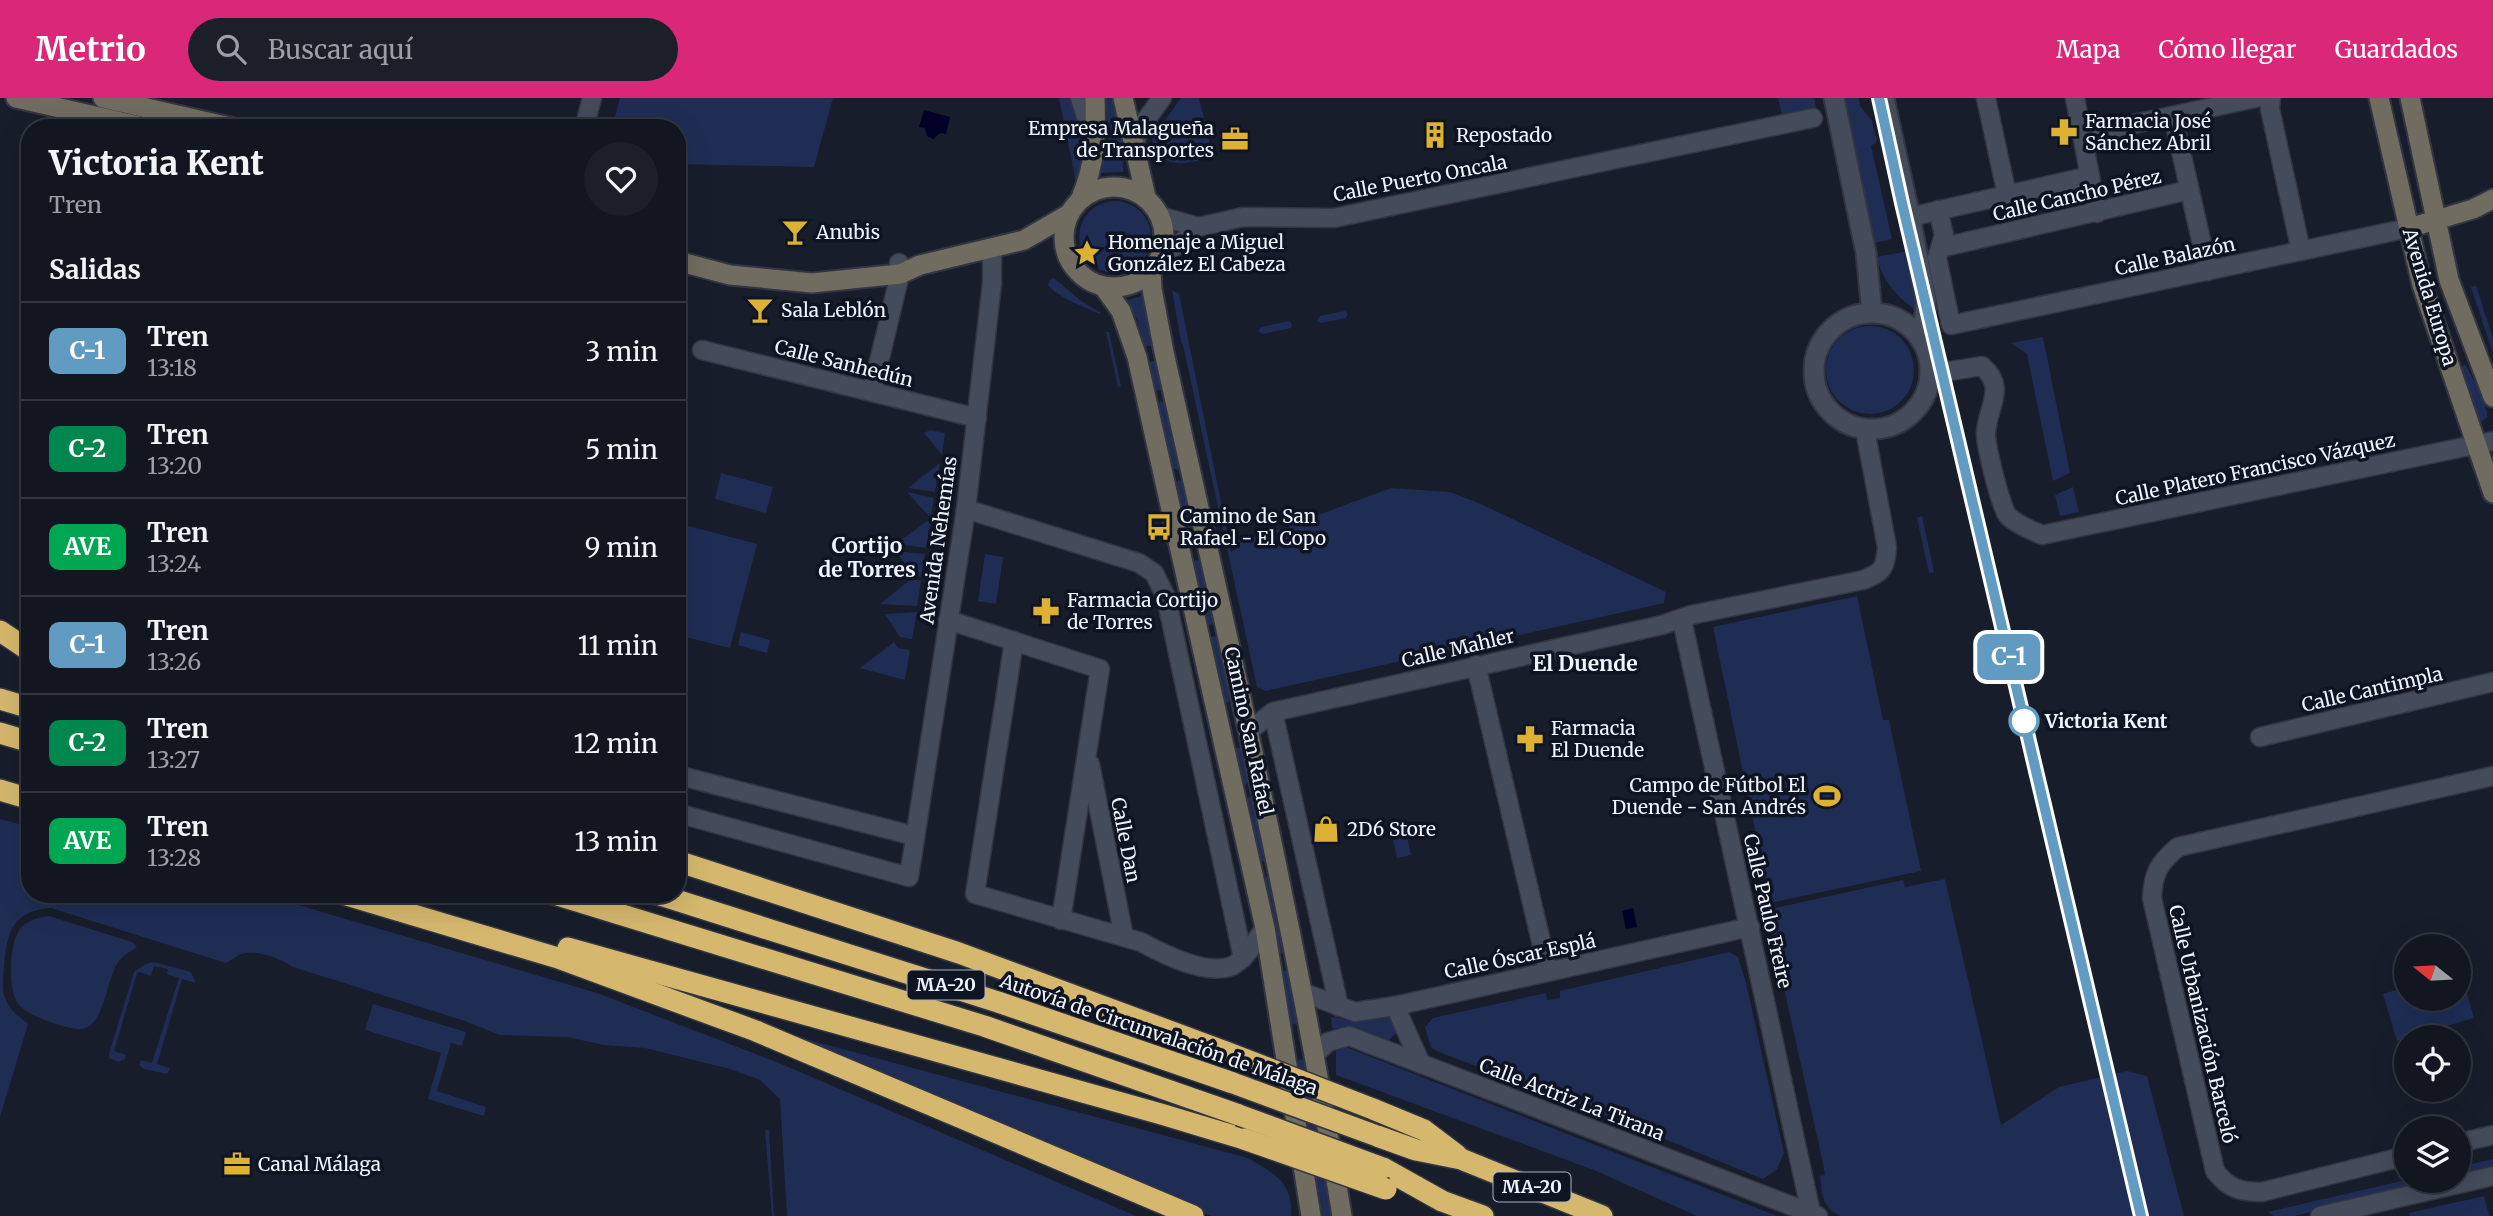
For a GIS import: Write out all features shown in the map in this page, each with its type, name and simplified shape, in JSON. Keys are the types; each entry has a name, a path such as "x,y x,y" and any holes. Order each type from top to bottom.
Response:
{"highway":[{"path":"0,631 21,646"},
{"path":"0,645 21,650"},
{"path":"0,699 21,705"},
{"path":"0,733 21,739"},
{"path":"0,790 21,796"},
{"path":"686,864 959,953 1226,1052 1424,1130 1461,1159"},
{"path":"373,903 558,958 756,1031 1193,1216"},
{"path":"418,903 733,996 1385,1179"},
{"name":"MA-20","path":"583,903 984,1026 1239,1115 1385,1179 1483,1216"},
{"name":"Autovía de Circunvalación de Málaga","path":"685,903 998,1002 1416,1150 1461,1159 1602,1216"}],"main road":[{"path":"16,98 108,119"},
{"path":"103,98 195,119"},
{"path":"1095,98 1096,146 1090,177 1064,229 1066,252 1079,273 1103,286 1129,285 1141,279 1156,263 1164,235 1160,216 1146,197 1123,98"},
{"name":"Avenida Europa","path":"2379,98 2422,285 2485,443 2493,493"},
{"name":"Avenida Europa","path":"2410,98 2449,280 2493,397"},
{"path":"686,263 730,275 812,283 920,265 1024,240 1097,189 1113,186 1131,189 1146,197"},
{"path":"2409,228 2473,209 2493,199"},
{"path":"1024,240 1066,252"},
{"path":"686,250 729,262 806,270 900,268"},
{"name":"Camino San Rafael","path":"1156,263 1152,289 1164,352 1250,731 1297,958 1342,1216"},
{"name":"Camino San Rafael","path":"1103,286 1121,311 1137,357 1265,928 1311,1216"}],"street":[{"path":"586,119 592,98"},
{"path":"1080,98 1096,146"},
{"path":"1133,146 1143,125 1162,98"},
{"path":"1834,98 1866,253 1872,312"},
{"path":"1884,98 1926,300 1923,341"},
{"path":"1986,98 2007,195"},
{"path":"2075,98 2097,213"},
{"path":"2082,135 2256,98"},
{"path":"2271,98 2270,109 2301,251"},
{"name":"Calle Cancho Pérez","path":"1940,248 2189,190 2173,116"},
{"name":"Calle Puerto Oncala","path":"1160,216 1198,227 1243,217 1334,218 1813,118"},
{"name":"Calle Cancho Pérez","path":"1910,217 2090,176"},
{"path":"2189,190 2208,271"},
{"path":"1938,210 1944,235 1940,248"},
{"name":"Calle Puerto Oncala","path":"1156,263 1198,227"},
{"name":"Calle Balazón","path":"1940,248 1937,258 1951,325 2409,228"},
{"name":"Avenida Nehemías","path":"686,815 909,877 966,509 992,283 992,248"},
{"path":"872,391 900,268"},
{"path":"1872,312 1885,313 1916,332 1923,341 1928,352 1931,374 1928,390 1919,407 1904,421 1885,429 1866,430 1851,426 1838,419 1819,397 1814,368 1819,347 1832,329 1844,320 1872,312"},
{"name":"Calle Sanhedún","path":"702,350 977,418"},
{"name":"Calle Platero Francisco Vázquez","path":"1931,374 1982,366 1992,375 1995,398 1986,433 2001,502 2007,516 2042,535 2485,443"},
{"name":"Calle Mahler","path":"1250,731 1273,712 1682,620 1691,615 1863,580 1877,574 1886,565 1887,547 1866,430"},
{"path":"966,509 1139,564 1154,573 1166,597 1243,958"},
{"name":"Calle Dan","path":"948,620 1100,669 1061,920"},
{"name":"Calle Paulo Freire","path":"1682,620 1814,1214"},
{"path":"1014,641 975,894 1141,942 1166,955 1207,968 1231,966 1243,958 1265,928"},
{"path":"1476,665 1548,971"},
{"name":"Calle Cantimpla","path":"2260,737 2493,682"},
{"name":"Camino San Rafael","path":"1273,712 1339,1007"},
{"name":"Calle Dan","path":"1087,750 1124,937"},
{"name":"Calle Urbanización Barceló","path":"2394,1159 2262,1192 2240,1192 2225,1184 2215,1171 2152,898 2153,877 2166,858 2178,848 2493,776"},
{"path":"686,777 915,836"},
{"name":"Calle Óscar Esplá","path":"1302,992 1356,1012 1395,1006 1750,928"},
{"path":"1395,1006 1421,1064"},
{"path":"1381,1048 1394,1044 1406,1031"},
{"name":"Calle Actriz La Tirana","path":"1314,1055 1328,1042 1349,1036 1814,1214"},
{"path":"2471,1140 2493,1135"},
{"path":"2320,1216 2388,1209 2493,1176"}],"shaded area":[{"path":"620,98 833,98 814,167 686,164 686,119 614,119"},
{"path":"1059,98 1074,98 1086,137 1083,164 1076,182"},
{"path":"1106,98 1114,98 1124,145 1123,172 1101,173 1108,133"},
{"path":"1181,98 1199,98 1213,157 1175,163 1167,161 1155,149 1152,138"},
{"path":"1778,98 1814,98 1816,108 1782,115"},
{"path":"1844,98 1859,98 1860,106 1872,121 1877,141 1871,146 1892,239 1875,243"},
{"path":"924,110 950,117 946,134 940,133 933,139 927,136 925,128 919,127"},
{"path":"1115,201 1129,204 1141,211 1148,223 1151,237 1148,251 1141,263 1129,270 1115,273 1101,270 1089,263 1082,251 1079,237 1082,223 1089,211 1101,204"},
{"path":"1909,251 1921,307 1916,311 1891,287 1876,257"},
{"path":"1054,278 1081,301 1101,313 1059,295 1048,285"},
{"path":"2476,286 2493,338 2493,353 2471,287"},
{"path":"1172,290 1179,294 1231,552 1237,548 1236,541 1267,534 1391,488 1450,492 1481,504 1666,592 1664,603 1266,691 1257,687"},
{"path":"1144,295 1153,345 1145,347 1137,319 1126,301"},
{"path":"1345,311 1348,314 1346,318 1321,323 1317,321 1320,316"},
{"path":"1289,321 1291,328 1262,334 1258,331 1261,327"},
{"path":"1870,326 1895,333 1907,345 1914,370 1907,395 1895,407 1870,414 1845,407 1833,395 1826,370 1833,345 1845,333"},
{"path":"1106,332 1109,332 1121,386 1118,387"},
{"path":"2043,337 2070,473 2053,481 2027,354 2011,343"},
{"path":"1157,360 1162,388 1158,391 1154,389 1149,362"},
{"path":"2465,364 2487,412 2487,417 2480,423 2460,369"},
{"path":"1161,401 1165,403 1180,465 1177,470 1171,467 1158,405"},
{"path":"930,430 945,433 942,455 924,433"},
{"path":"940,463 935,492 908,488"},
{"path":"721,473 773,487 766,513 715,499"},
{"path":"1179,480 1184,482 1197,545 1193,549 1189,546 1175,484"},
{"path":"2073,487 2079,512 2060,516 2055,495"},
{"path":"907,492 934,498 931,516 929,516"},
{"path":"1922,516 1934,572 1929,573 1917,518"},
{"path":"927,521 931,522 926,548 896,544"},
{"path":"686,525 757,544 730,648 686,637"},
{"path":"895,551 925,554 921,577 914,575"},
{"path":"985,554 1003,557 996,604 978,601"},
{"path":"1196,560 1201,561 1214,621 1211,625 1206,624 1193,563"},
{"path":"911,579 921,581 917,606 880,604"},
{"name":"Campo de Fútbol El Duende - San Andrés","path":"1857,596 1883,720 1889,720 1921,871 1770,903 1713,627"},
{"path":"917,612 912,639 900,637 885,614"},
{"path":"741,632 770,640 767,653 738,645"},
{"path":"1213,636 1217,637 1231,698 1228,703 1223,700 1209,640"},
{"path":"894,642 898,648 910,650 905,680 860,668"},
{"path":"1242,747 1248,780 1246,785 1241,782 1234,749"},
{"path":"1249,796 1252,799 1266,859 1263,862 1259,861 1246,800"},
{"path":"0,819 21,825 21,903 292,903 597,993 779,1063 1136,1216 787,1216 780,1099 760,1080 730,1069 645,1048 604,1045 567,1037 500,1035 462,1020 293,967 268,956 247,953 226,963 51,908 38,910 19,919 7,944 4,996 13,1011 28,1024 0,1117"},
{"path":"1405,828 1411,855 1397,858 1391,831"},
{"path":"1266,876 1270,879 1285,951 1282,954 1277,951 1263,880"},
{"path":"1945,879 2001,1125 2059,1087 2127,1071 2147,1076 2184,1216 1840,1216 1826,1204 1820,1176 1825,1175 1823,1163 1768,917 1776,915 1775,908 1903,880 1905,887"},
{"path":"1633,908 1637,927 1626,929 1622,911"},
{"path":"49,916 132,942 137,947 117,964 99,1014 87,1027 78,1029 47,1021 24,1009 15,998 11,967 16,936 30,921"},
{"path":"1729,952 1738,957 1746,983 1784,1153 1777,1169 1763,1179 1603,1114 1439,1052 1431,1048 1425,1027 1433,1018 1546,993 1547,1000 1560,998 1560,991"},
{"path":"154,962 191,972 196,983 182,979 157,1064 170,1068 167,1074 144,1069 139,1065 141,1060 152,1063 179,978 167,974 168,969 154,966 151,976 137,973 114,1051 126,1055 125,1059 119,1062 109,1058 134,972"},
{"path":"1289,971 1298,1021 1294,1025 1290,1022 1282,973"},
{"path":"2394,991 2394,1012 2471,1012 2471,1007 2474,1018 2451,1025 2394,1025 2394,1031 2383,994"},
{"path":"373,1004 466,1032 462,1046 451,1043 437,1091 486,1107 484,1116 428,1099 441,1053 365,1030"},
{"path":"1331,1017 1359,1022 1389,1017 1396,1020 1397,1029 1389,1040 1382,1039 1347,1029 1332,1029"},
{"path":"772,1030 1248,1158 1274,1174 1285,1186 1291,1204 1291,1216 1211,1216"},
{"path":"1343,1046 1777,1216 1697,1216 1594,1170 1336,1075 1336,1051"},
{"path":"1301,1059 1305,1061 1331,1216 1322,1216 1297,1062"},
{"path":"765,1130 769,1130 774,1216 772,1216"},
{"path":"2493,1159 2493,1169 2471,1174 2471,1164"},
{"path":"2394,1183 2394,1192 2294,1216 2274,1216 2268,1212"},
{"path":"2484,1196 2489,1215 2493,1216 2410,1216 2409,1213"}],"train":[{"name":"C-1","path":"1879,98 2141,1216"}],"place":[{"name":"Farmacia José Sánchez Abril","path":"2064,132"},
{"name":"Repostado","path":"1435,135"},
{"name":"Empresa Malagueña de Transportes","path":"1235,139"},
{"name":"Anubis","path":"795,232"},
{"name":"Homenaje a Miguel González El Cabeza","path":"1087,253"},
{"name":"Sala Leblón","path":"760,310"},
{"name":"Camino de San Rafael - El Copo","path":"1159,527"},
{"name":"Farmacia Cortijo de Torres","path":"1046,611"},
{"name":"Victoria Kent","path":"2024,721"},
{"name":"Farmacia El Duende","path":"1530,739"},
{"name":"Campo de Fútbol El Duende - San Andrés","path":"1827,796"},
{"name":"2D6 Store","path":"1326,829"},
{"name":"Canal Málaga","path":"237,1164"}],"district":[{"name":"Cortijo de Torres","path":"867,558"},
{"name":"El Duende","path":"1585,664"}]}
